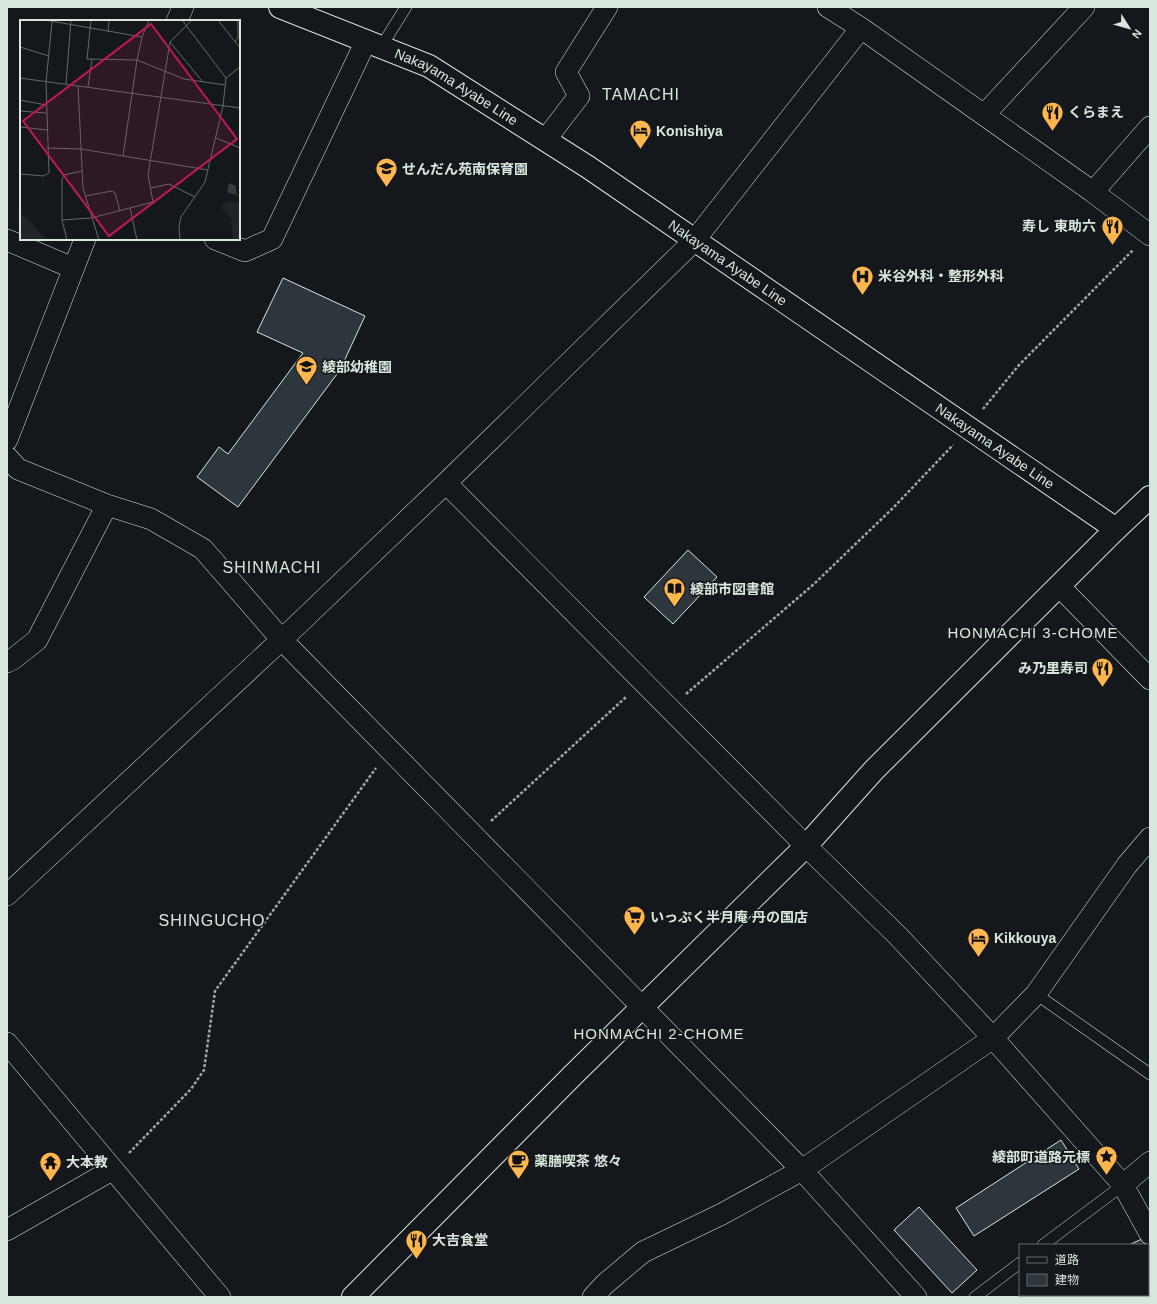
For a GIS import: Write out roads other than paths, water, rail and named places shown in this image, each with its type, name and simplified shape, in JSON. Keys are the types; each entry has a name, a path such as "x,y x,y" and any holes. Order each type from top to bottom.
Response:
{"street":[{"path":"177,20 183,7"},
{"name":"Nakayama Ayabe Line","path":"280,7 429,66 588,167 1116,529"},
{"path":"546,140 579,96 566,72 607,7"},
{"path":"828,7 861,28 1150,234"},
{"path":"984,115 1084,7"},
{"path":"7,895 282,639 446,483 694,241 861,28"},
{"path":"218,240 245,251 272,239 373,44"},
{"path":"1093,192 1150,127"},
{"path":"7,240 74,268"},
{"path":"7,440 85,240"},
{"path":"7,457 18,469 107,505 151,519 203,549 282,639 389,750 802,1170 916,1297"},
{"path":"446,483 642,682 899,937 993,1038 1123,1185 1150,1234"},
{"path":"353,1297 574,1074 806,846 874,770 1150,497"},
{"path":"7,662 14,660 37,640 107,505"},
{"path":"1060,586 1150,680"},
{"path":"593,1297 605,1284 643,1252 722,1214 802,1170 993,1038 1036,994 1127,865 1150,838"},
{"path":"7,1043 220,1297"},
{"path":"1123,1185 1150,1162"},
{"path":"7,1230 112,1170"}],"lane":[{"path":"373,44 406,7"},
{"path":"1036,994 1150,1074"},
{"path":"1044,1244 1123,1185"},
{"path":"975,1297 1019,1264"}],"place":[{"name":"くらまえ","path":"1052,132"},
{"name":"Konishiya","path":"640,150"},
{"name":"せんだん苑南保育園","path":"387,188"},
{"name":"寿し 東助六","path":"1112,246"},
{"name":"米谷外科・整形外科","path":"862,296"},
{"name":"綾部幼稚園","path":"306,386"},
{"name":"綾部市図書館","path":"675,608"},
{"name":"み乃里寿司","path":"1103,688"},
{"name":"いっぷく半月庵 丹の国店","path":"635,936"},
{"name":"Kikkouya","path":"979,958"},
{"name":"綾部町道路元標","path":"1106,1176"},
{"name":"薬膳喫茶 悠々","path":"518,1180"},
{"name":"大本教","path":"51,1182"},
{"name":"大吉食堂","path":"416,1260"}],"district":[{"name":"TAMACHI","path":"641,94"},
{"name":"SHINMACHI","path":"272,567"},
{"name":"HONMACHI 3-CHOME","path":"1033,633"},
{"name":"SHINGUCHO","path":"212,920"},
{"name":"HONMACHI 2-CHOME","path":"659,1034"}]}
